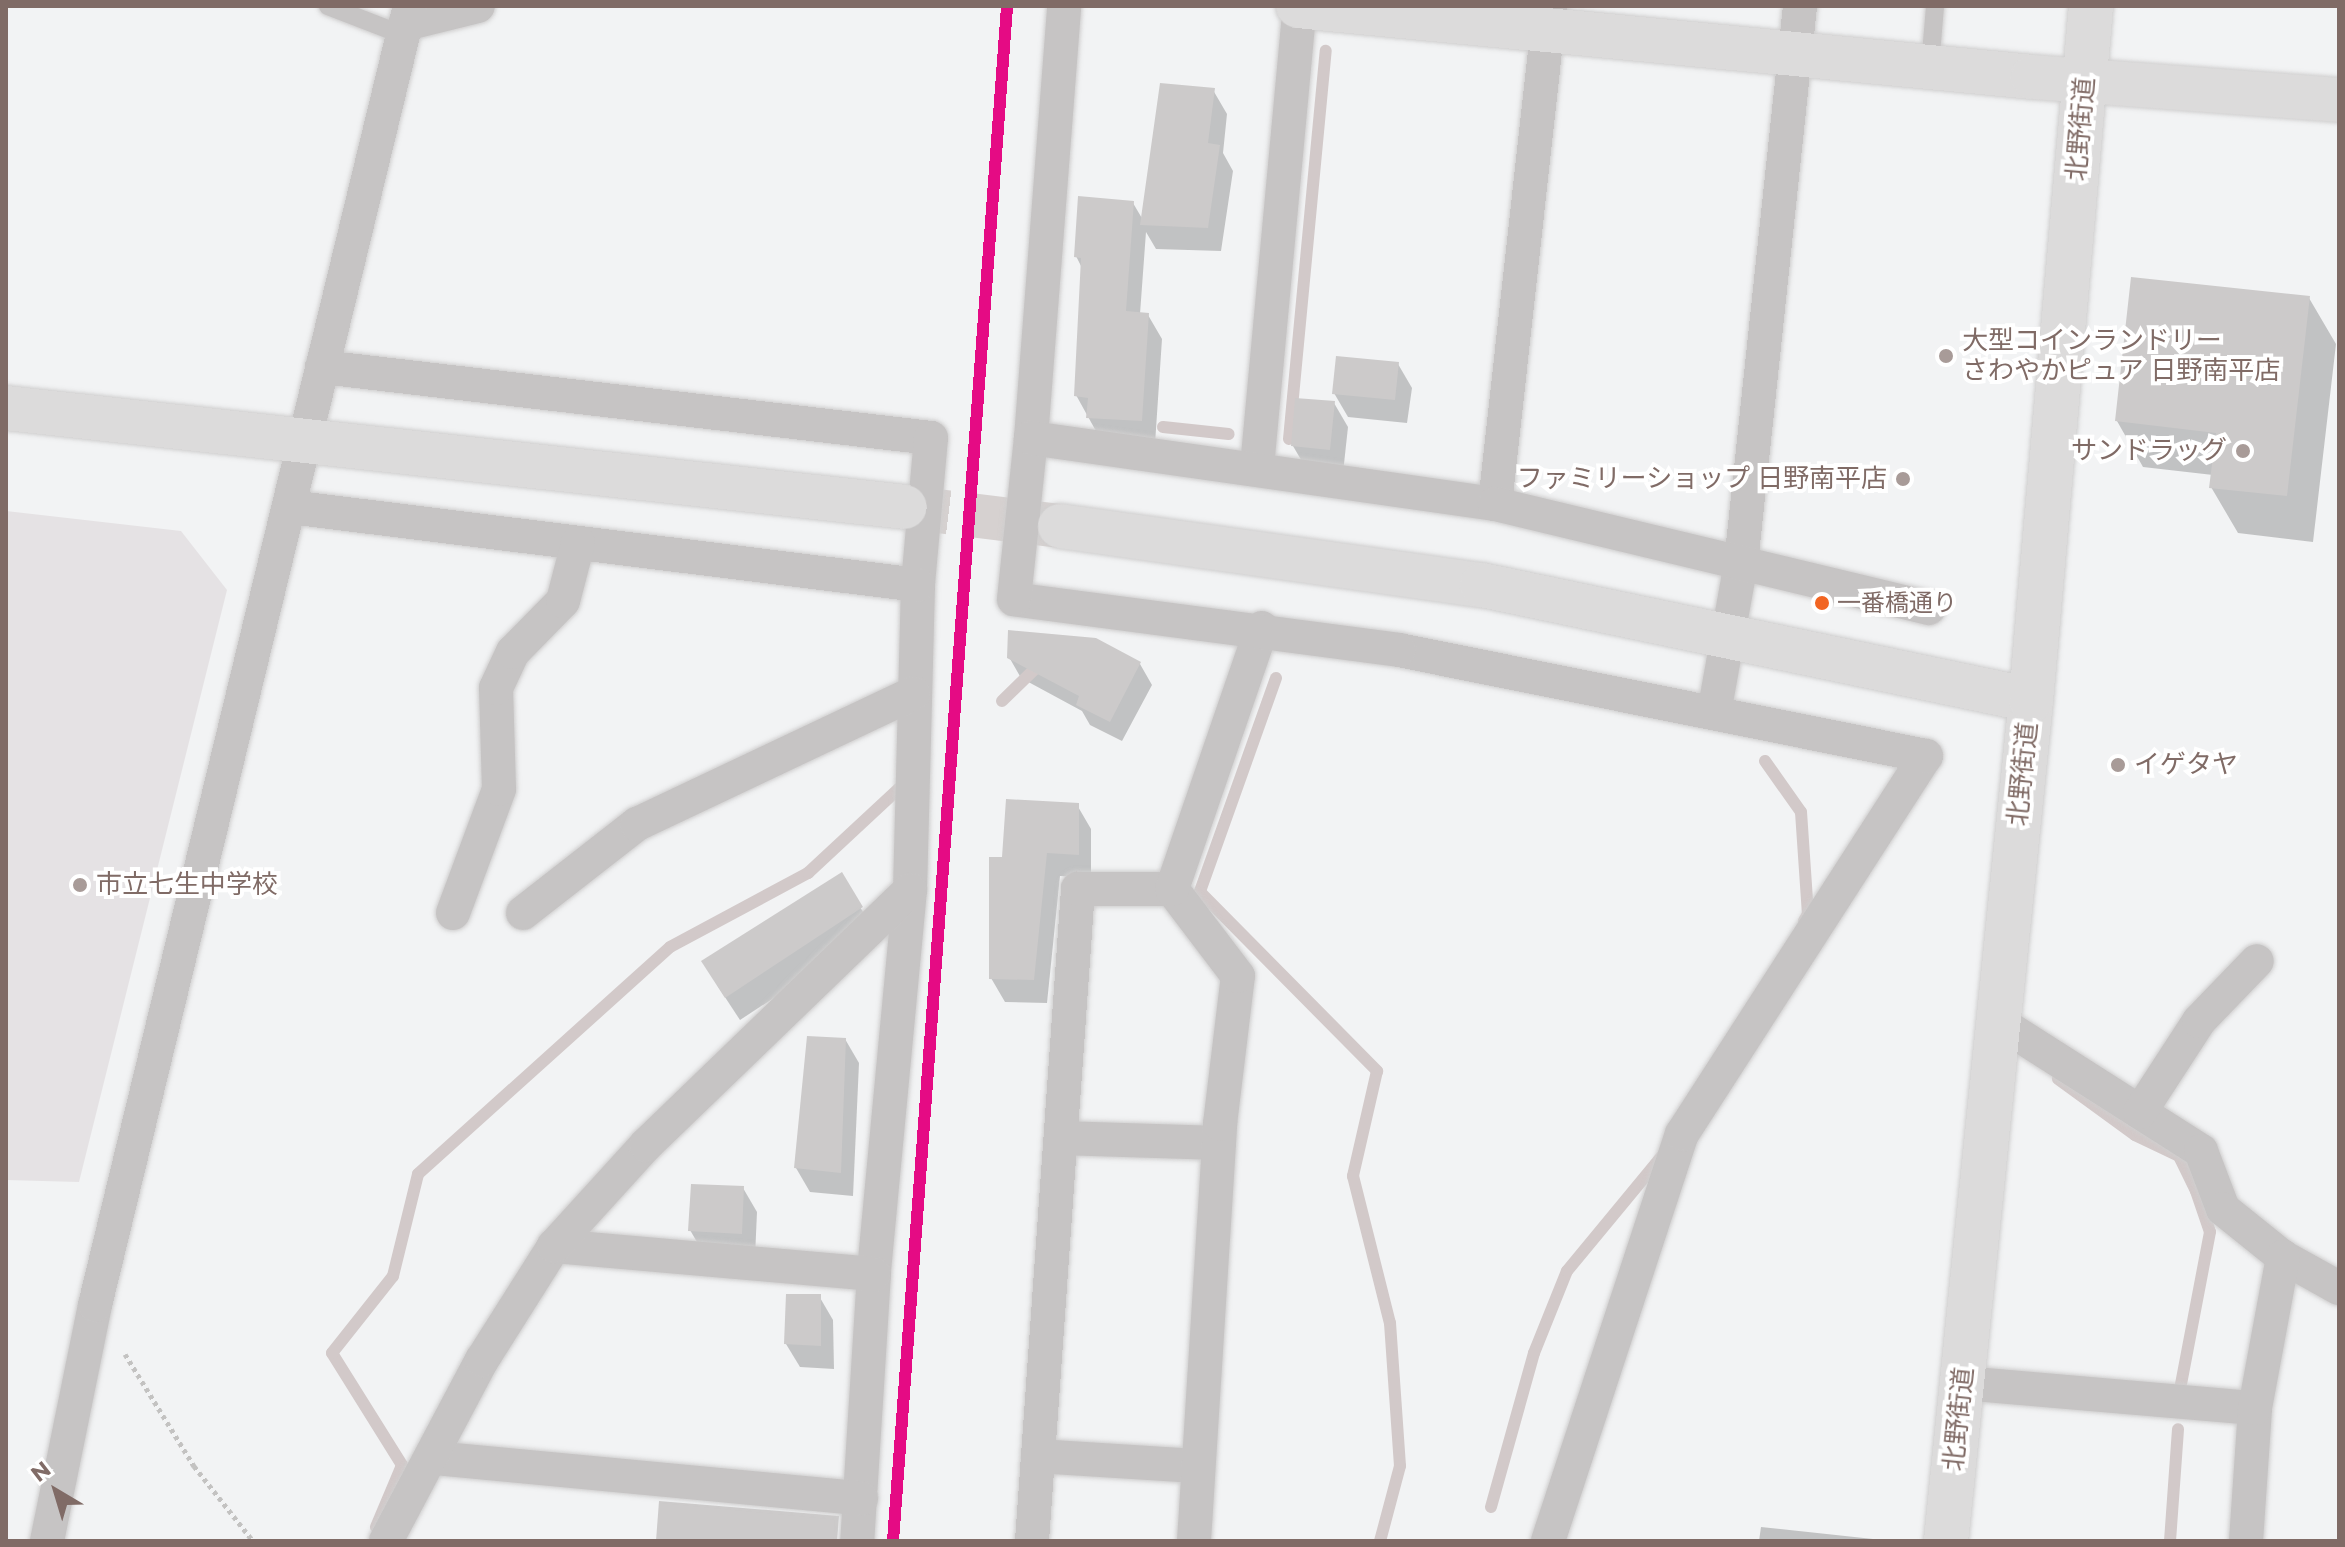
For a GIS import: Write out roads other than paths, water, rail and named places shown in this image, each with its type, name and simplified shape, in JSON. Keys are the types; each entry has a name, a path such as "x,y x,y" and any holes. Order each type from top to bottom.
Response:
{"street":[{"path":"47,1541 95,1305 406,22 478,6"},
{"path":"1064,6 1031,438 1014,599 1262,628 1926,756 1682,1134 1548,1541"},
{"path":"1257,467 1299,6 1549,18 1796,54 2085,81 2339,100"},
{"path":"1714,713 1741,563 1800,6"},
{"name":"北野街道","path":"1946,1541 2031,700 2091,6"},
{"path":"1495,504 1549,18"},
{"path":"322,367 931,438 918,585 910,890 874,1274 857,1541"},
{"path":"6,408 905,507"},
{"path":"1031,438 1257,467 1495,504 1929,608"},
{"path":"290,507 918,585"},
{"path":"1060,526 1482,585 2031,700"},
{"path":"453,913 499,789 496,688 513,652 563,601 578,543"},
{"path":"1172,889 1262,628"},
{"path":"523,913 637,824 914,693"},
{"path":"1032,1541 1078,889 1172,889"},
{"path":"1172,889 1238,976 1219,1143 1216,1238 1196,1466 1194,1541"},
{"path":"386,1541 434,1458 482,1360 554,1246 646,1145 910,890"},
{"path":"2140,1112 2199,1021 2257,961"},
{"path":"1997,1021 2201,1151 2223,1209 2283,1257 2339,1288"},
{"path":"1061,1138 1219,1143"},
{"path":"554,1246 874,1274"},
{"path":"2246,1541 2255,1408 2283,1257"},
{"path":"1962,1383 2255,1408"},
{"path":"1038,1456 1196,1466"},
{"path":"434,1458 861,1498"}],"lane":[{"path":"328,6 406,22"},
{"path":"1930,66 1935,6"}],"waterway":[{"path":"1289,439 1326,51"},
{"path":"1163,427 1229,434"},
{"path":"1002,701 1042,662"},
{"path":"1276,678 1200,892 1377,1071 1353,1176 1390,1323 1400,1466 1380,1541"},
{"path":"1765,761 1801,812 1808,914 1804,921"},
{"path":"376,1527 402,1465 332,1353 393,1276 418,1174 670,947 808,873 905,783"},
{"path":"2058,1079 2135,1135 2179,1156 2196,1191 2210,1232 2181,1384"},
{"path":"1491,1507 1534,1353 1567,1271 1662,1156"},
{"path":"2170,1541 2178,1429"}],"tunnel":[{"path":"905,507 1060,526"}],"place":[{"name":"大型コインランドリー さわやかピュア 日野南平店","path":"1946,356"},
{"name":"サンドラッグ","path":"2243,451"},
{"name":"ファミリーショップ 日野南平店","path":"1903,479"},
{"name":"一番橋通り","path":"1822,603"},
{"name":"イゲタヤ","path":"2118,765"},
{"name":"市立七生中学校","path":"80,885"}]}
